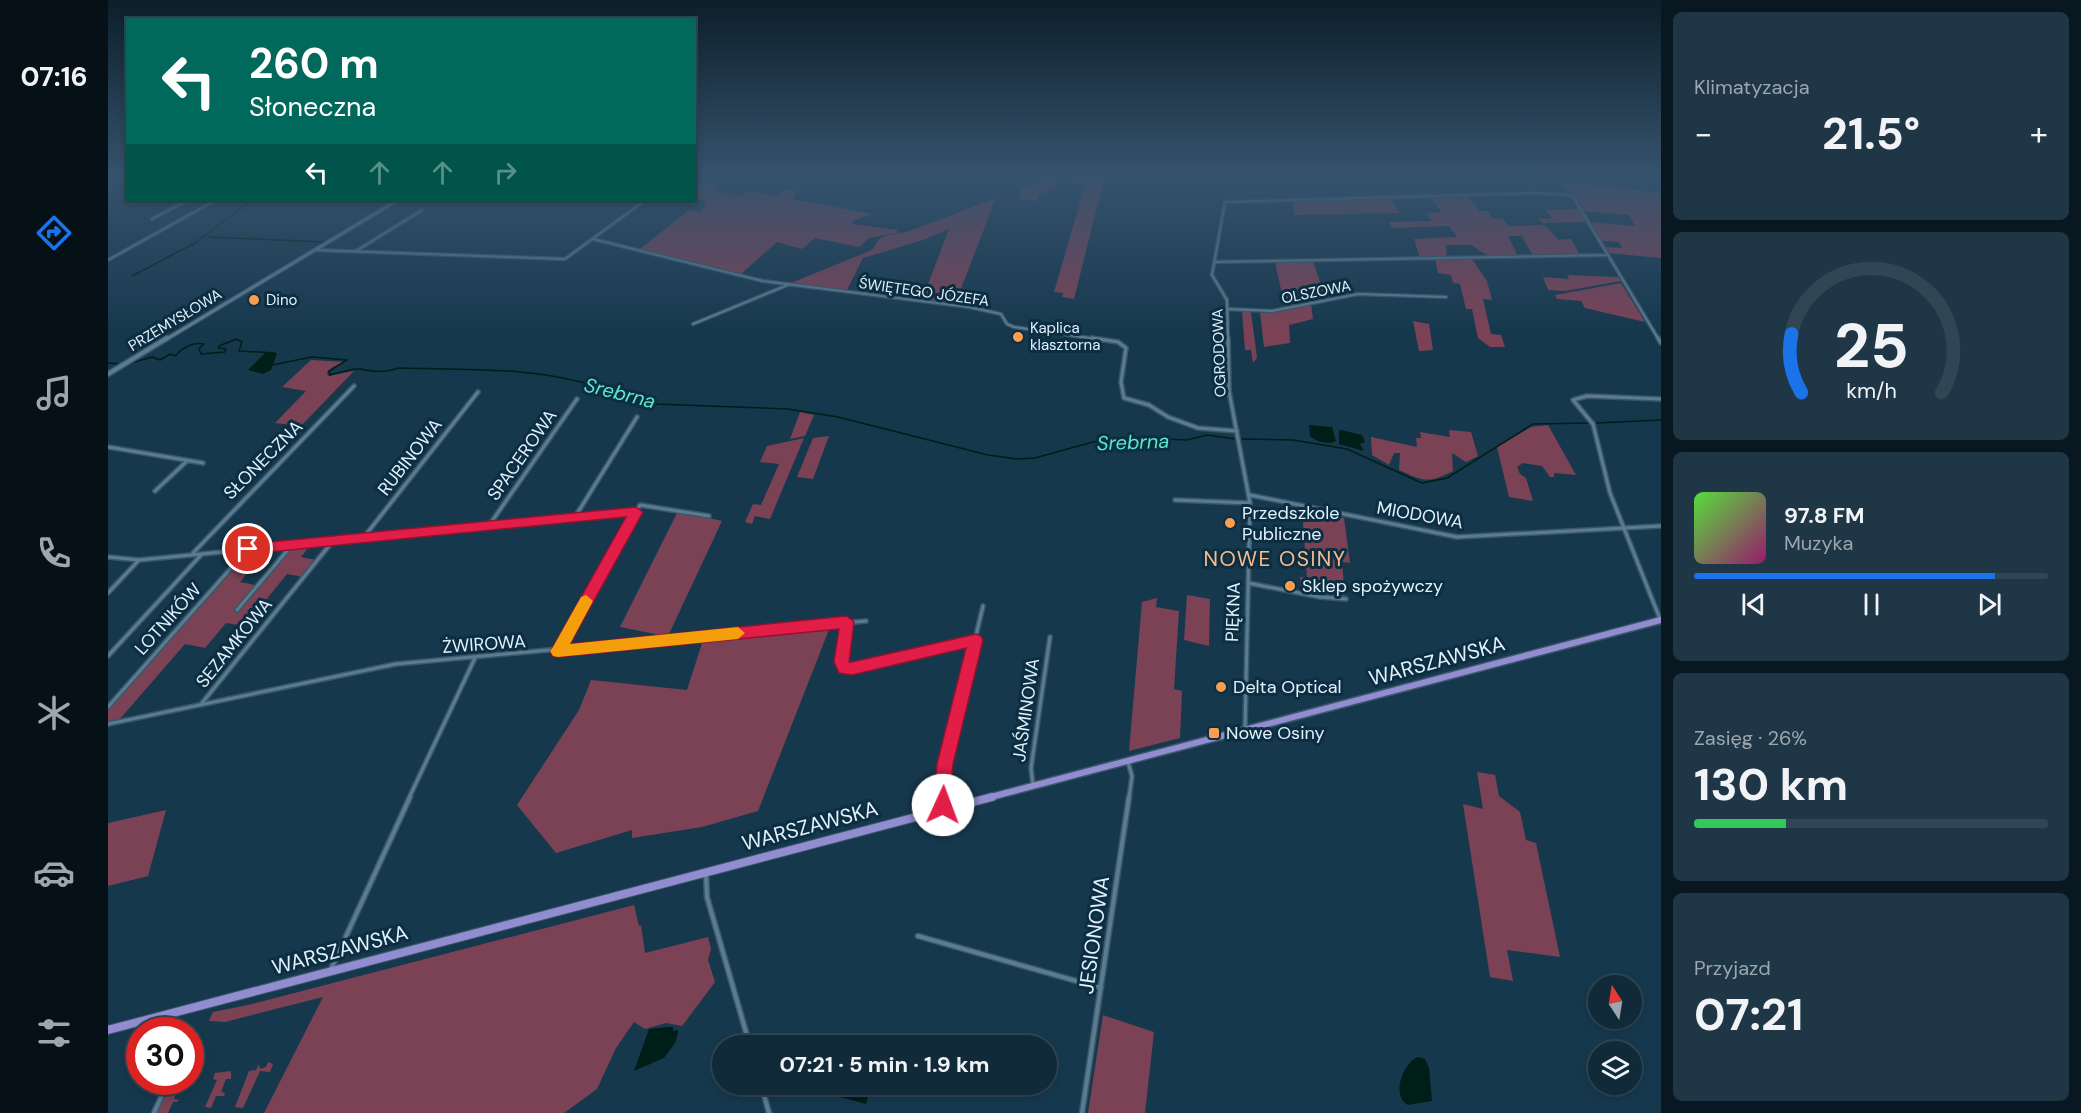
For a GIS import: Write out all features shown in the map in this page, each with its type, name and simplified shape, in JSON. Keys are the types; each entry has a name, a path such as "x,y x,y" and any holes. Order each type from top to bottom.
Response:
{"main road":[{"name":"WARSZAWSKA","path":"108,1030 1659,621"}],"street":[{"path":"108,260 168,227"},
{"name":"PRZEMYSŁOWA","path":"108,374 353,227"},
{"path":"355,252 395,227"},
{"path":"314,250 559,260 568,257 609,227"},
{"name":"OGRODOWA","path":"1220,227 1213,278 1226,296 1229,391 1250,495"},
{"name":"OGRODOWA","path":"1591,227 1608,255"},
{"name":"ŚWIĘTEGO JÓZEFA","path":"593,239 763,281 969,307 1001,314 1008,325 1014,327 1119,342 1126,349 1121,382 1124,398 1147,404 1168,417 1196,428 1237,431"},
{"path":"1214,262 1608,255 1661,343"},
{"name":"ŚWIĘTEGO JÓZEFA","path":"693,324 790,284"},
{"name":"OLSZOWA","path":"1227,309 1272,311 1358,294 1446,297"},
{"name":"SŁONECZNA","path":"192,554 354,386"},
{"name":"RUBINOWA","path":"364,538 478,392"},
{"path":"1661,399 1587,396 1573,400 1593,424 1610,492 1661,628"},
{"name":"SPACEROWA","path":"489,526 577,399"},
{"path":"575,517 637,417"},
{"path":"108,447 203,463"},
{"path":"155,491 187,460"},
{"name":"MIODOWA","path":"1250,495 1456,537 1661,526"},
{"name":"PIĘKNA","path":"1246,730 1243,723 1250,495"},
{"path":"1175,501 1250,502"},
{"path":"558,651 640,506 646,505 709,516"},
{"path":"108,557 139,560 636,512"},
{"name":"SEZAMKOWA","path":"201,705 332,541"},
{"path":"237,610 292,545"},
{"name":"LOTNIKÓW","path":"108,707 248,549"},
{"path":"108,656 203,553"},
{"path":"108,592 139,560"},
{"path":"1248,583 1309,596 1346,599"},
{"path":"946,809 942,801 945,764 983,606"},
{"name":"ŻWIROWA","path":"108,724 386,666 866,621"},
{"path":"847,622 841,660 842,665 848,669 893,661 976,640"},
{"name":"JAŚMINOWA","path":"1034,786 1031,768 1050,637"},
{"path":"331,971 355,914 475,658"},
{"name":"JESIONOWA","path":"1082,1113 1132,776 1128,761"},
{"path":"705,873 707,897 747,1035"},
{"path":"918,936 1101,988"},
{"path":"154,1113 162,1095"},
{"path":"764,1095 769,1113"}],"shaded area":[{"path":"668,227 874,227 897,230 897,233 869,238 859,247 815,238 802,249 777,242 741,274 640,249"},
{"path":"920,227 985,227 955,304 922,300 949,229 923,240 863,258 847,290 791,283 872,250 879,239 885,236"},
{"path":"1073,227 1092,227 1074,299 1062,297 1063,293 1054,292"},
{"path":"1450,227 1547,227 1559,240 1571,239 1580,255 1533,256 1522,236 1508,236 1518,256 1490,257 1471,245 1446,245 1447,258 1420,258 1414,239 1457,237"},
{"path":"1592,227 1661,227 1661,258 1608,253 1604,247 1622,248 1619,242 1601,241"},
{"path":"1435,259 1472,259 1487,281 1492,300 1483,299 1491,334 1501,335 1505,347 1490,347 1478,338 1472,309 1466,309 1460,284 1453,283 1451,275 1438,273"},
{"path":"1313,261 1323,291 1300,296 1302,303 1285,308 1275,262"},
{"path":"1567,275 1618,277 1621,281 1565,291 1548,290 1543,277 1569,279"},
{"path":"1621,283 1645,322 1585,308 1581,301 1557,299 1555,295"},
{"path":"1311,304 1313,319 1289,325 1290,343 1264,347 1260,313"},
{"path":"1242,311 1251,312 1257,358 1253,363 1251,350 1245,350"},
{"path":"1413,321 1429,324 1433,350 1419,351"},
{"path":"265,353 277,353 271,370 263,374 248,370"},
{"path":"311,360 346,362 333,367 327,372 328,376 354,371 301,426 275,423 306,391 282,387"},
{"path":"800,412 814,415 805,436 790,439"},
{"path":"1309,425 1332,427 1336,441 1326,443 1313,438 1310,436"},
{"path":"1548,425 1576,475 1554,473 1554,477 1550,477 1542,466 1523,463 1517,467 1520,474 1526,478 1533,501 1509,497 1497,447 1531,427"},
{"path":"1449,430 1471,432 1478,456 1466,462 1452,453 1453,471 1437,478 1420,479 1399,470 1400,453 1394,453 1389,465 1372,455 1371,437 1417,447 1416,438 1421,438 1420,432 1450,437"},
{"path":"1339,431 1362,435 1365,442 1360,444 1364,451 1339,444"},
{"path":"829,436 813,479 797,477 813,438"},
{"path":"804,438 770,519 755,516 752,524 745,522 753,504 761,505 779,464 760,462 767,446"},
{"path":"1302,509 1344,518 1350,563 1342,562 1345,597 1301,593 1300,577 1307,578"},
{"path":"678,511 722,521 668,636 656,639 655,634 620,627"},
{"path":"311,544 301,557 316,560 303,577 287,574 245,626 226,623 205,648 185,644 119,720 108,722 108,709 235,566 251,569 240,582 255,585 234,610 238,611 292,548"},
{"path":"1187,595 1210,599 1209,646 1184,640"},
{"path":"1157,598 1156,607 1179,611 1174,689 1182,691 1180,738 1129,751 1142,602"},
{"path":"830,627 758,811 702,827 632,838 632,830 556,853 517,805 579,710 591,680 687,690 703,640"},
{"path":"1477,772 1495,775 1499,796 1520,812 1526,840 1536,843 1560,957 1507,950 1513,981 1490,977 1463,804 1483,809"},
{"path":"166,810 148,876 108,886 108,823"},
{"path":"634,905 639,926 641,925 645,953 708,937 711,949 708,960 715,982 682,1026 666,1023 645,1029 634,1022 616,1048 597,1089 564,1113 264,1113 323,997 225,1022 209,1021 213,1012 248,1005"},
{"path":"1103,1015 1154,1032 1145,1113 1088,1113"},
{"path":"673,1027 673,1031 678,1030 678,1033 675,1043 664,1058 634,1071 649,1029"},
{"path":"1418,1057 1425,1059 1429,1068 1432,1101 1408,1105 1400,1094 1401,1079 1408,1065"},
{"path":"268,1062 273,1064 270,1072 260,1071 243,1108 235,1107 249,1071 256,1070 259,1064 260,1069 266,1067"},
{"path":"231,1071 231,1079 226,1079 221,1092 225,1093 224,1096 216,1096 211,1108 205,1107 217,1080 213,1079 215,1073"},
{"path":"166,1095 176,1095 174,1099 179,1100 173,1102 168,1113 157,1113"},
{"path":"835,1095 869,1095 866,1104"}],"waterway":[{"path":"132,276 195,243 216,227"},
{"path":"209,237 325,242"},
{"name":"Srebrna","path":"124,365 152,357 160,360 170,354 175,356 185,348 196,344 204,344 199,349 201,354 225,352 226,349 218,348 219,346 236,339 242,342 239,351 275,353"},
{"name":"Srebrna","path":"272,365 312,357 347,360 329,371 330,375 353,369 380,372 399,368 530,373 582,382 607,390 609,394 653,404 788,409 838,417 988,455 1017,459 1035,458 1093,442 1143,438 1187,440 1207,435 1236,439"},
{"name":"Srebrna","path":"108,363 119,364"},
{"path":"1596,423 1661,420"},
{"path":"1242,439 1293,440 1347,449 1422,483 1447,478 1533,424 1590,423"}],"slow traffic":[{"path":"586,601 558,651 738,633"}],"place":[{"name":"Dino","path":"254,300"},
{"name":"Kaplica klasztorna","path":"1018,337"},
{"name":"Przedszkole Publiczne","path":"1230,523"},
{"name":"Sklep spożywczy","path":"1290,586"},
{"name":"Delta Optical","path":"1221,687"},
{"name":"Nowe Osiny","path":"1214,733"}],"district":[{"name":"NOWE OSINY","path":"1275,559"}],"route":[{"path":"248,549 636,512 558,651 847,622 841,662 844,668 852,669 976,640 945,764 943,805"}]}
